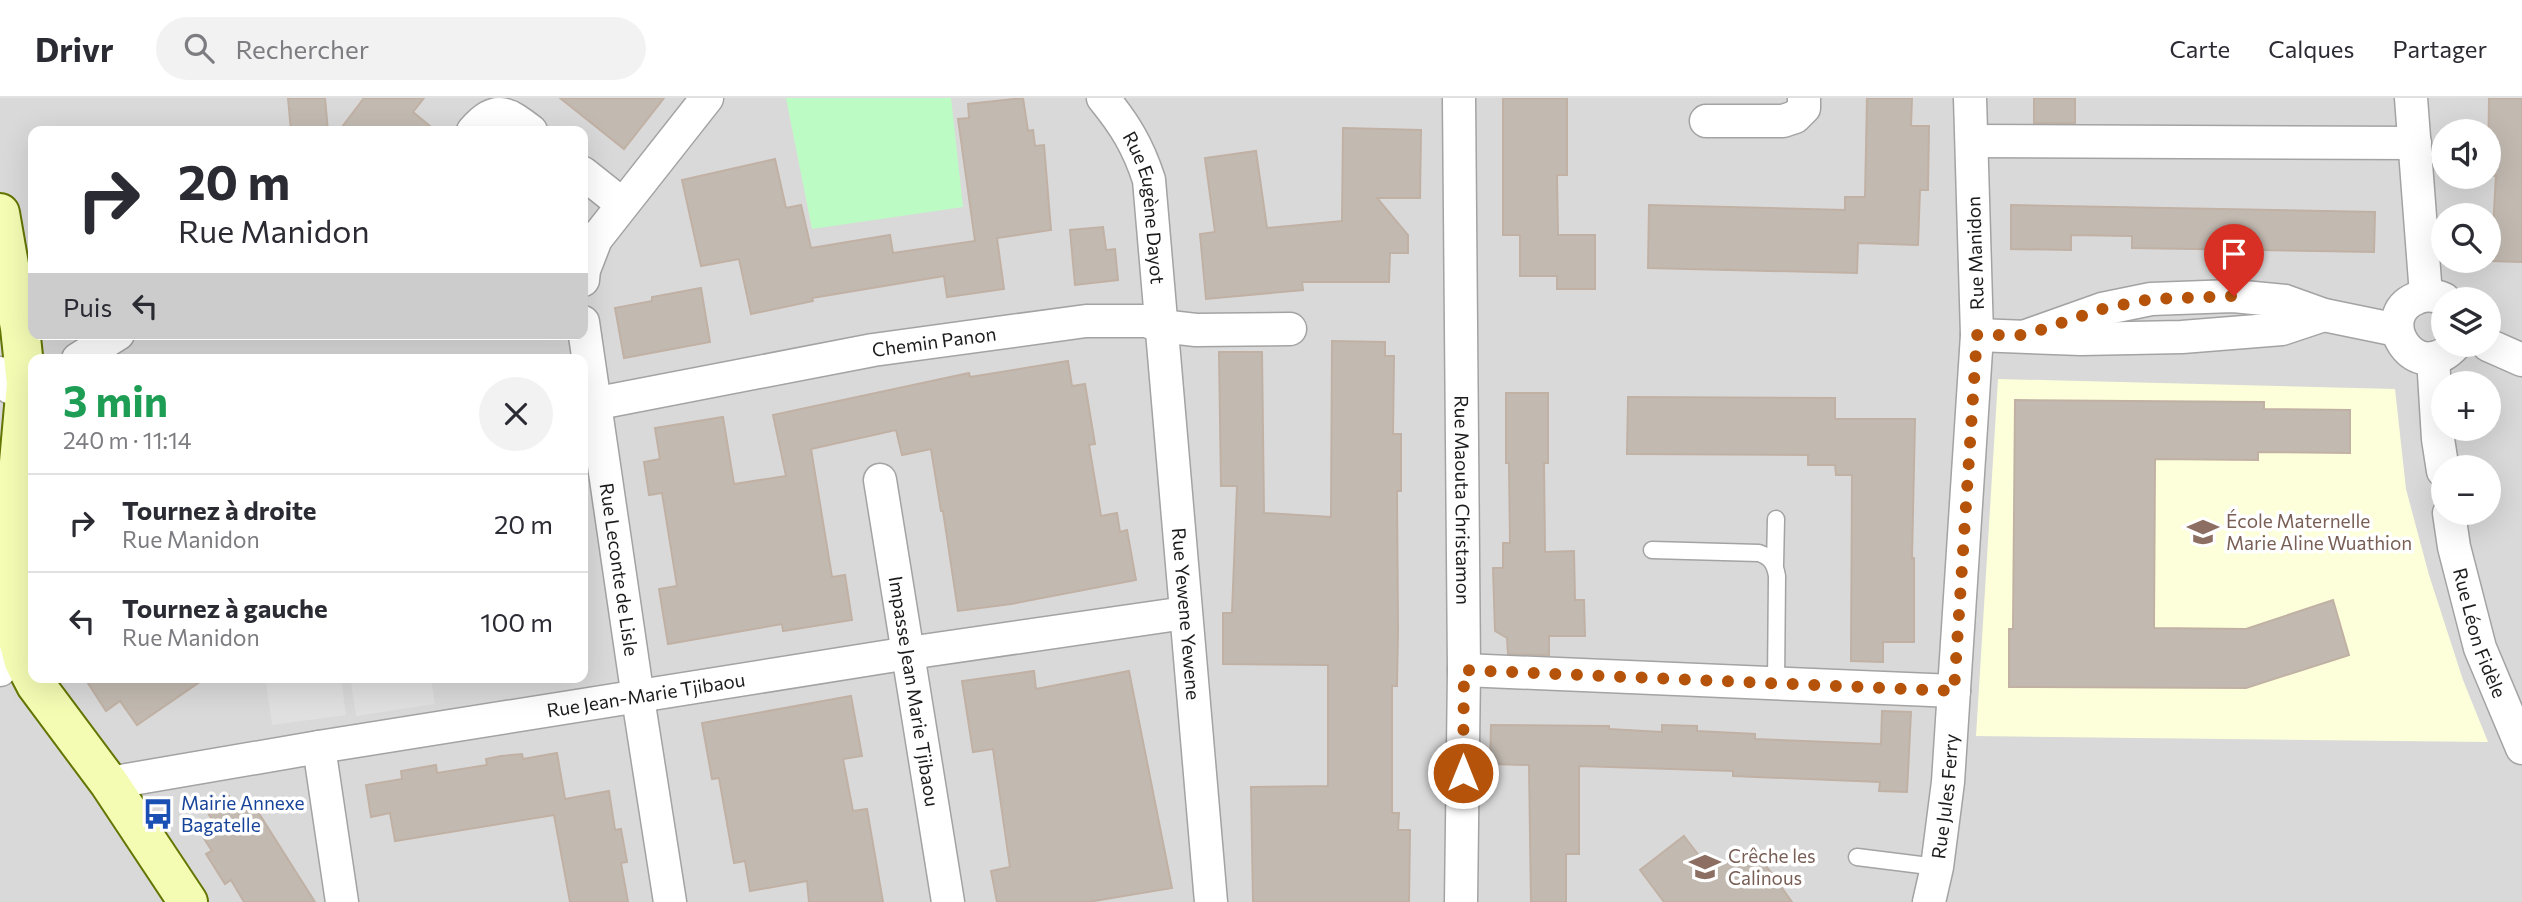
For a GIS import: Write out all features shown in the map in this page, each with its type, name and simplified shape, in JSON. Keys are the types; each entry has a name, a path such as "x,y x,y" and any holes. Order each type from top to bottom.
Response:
{"main road":[{"path":"0,213 20,328 14,383 23,527 13,639 28,669"},
{"path":"35,683 109,783 188,902"}],"street":[{"path":"588,260 596,239 707,98"},
{"name":"Rue Eugène Dayot","path":"1103,98 1123,123 1139,150 1149,180 1161,326"},
{"name":"Rue Maouta Christamon","path":"1459,98 1464,670 1461,902"},
{"path":"1706,121 1783,121 1795,117 1804,108 1804,98"},
{"name":"Rue Manidon","path":"1954,691 1977,335 1970,98"},
{"path":"2412,98 2415,143 2434,287"},
{"path":"478,126 493,114 507,114 524,126"},
{"path":"1972,141 2415,143"},
{"path":"588,177 622,204"},
{"path":"2431,297 2414,298 2404,306 2398,317 2397,330 2401,342 2409,351 2420,358 2431,355"},
{"path":"1977,335 2026,335 2081,340 2182,337 2282,329 2324,315 2397,330"},
{"name":"Chemin Panon","path":"589,404 873,350 1086,321 1146,321 1161,326 1196,330 1290,329"},
{"name":"Rue Yewene Yewene","path":"1161,326 1211,902"},
{"path":"86,354 108,340"},
{"path":"2501,351 2522,360"},
{"path":"2440,455 2438,439 2444,357"},
{"name":"Rue Leconte de Lisle","path":"589,404 670,902"},
{"name":"Impasse Jean Marie Tjibaou","path":"880,480 948,902"},
{"name":"Rue Léon Fidèle","path":"2451,525 2480,648 2522,748"},
{"name":"Rue Jean-Marie Tjibaou","path":"109,783 909,653 1185,613"},
{"path":"1464,670 1954,691"},
{"name":"Rue Jules Ferry","path":"1929,902 1937,867 1948,782 1954,691"},
{"path":"319,747 342,902"}],"lane":[{"path":"1776,519 1776,683"},
{"path":"1651,550 1759,553 1768,556 1775,565"},
{"path":"1857,857 1937,867"}],"shaded area":[{"path":"0,98 2522,98 2522,902 0,902"},
{"name":"École Maternelle Marie Aline Wuathion","path":"1998,379 2395,389 2406,489 2429,575 2463,680 2488,742 1976,736"},
{"path":"266,683 342,683 346,715 272,725"},
{"path":"351,683 432,683 435,704 356,716"}],"green space":[{"path":"786,98 951,98 963,207 812,229"}],"building":[{"path":"288,98 325,98 328,126 291,126"},
{"path":"364,98 424,98 413,112 430,126 343,126"},
{"path":"560,98 664,98 624,149"},
{"path":"1023,98 1028,131 1033,130 1035,146 1044,145 1051,230 997,238 1004,289 947,297 944,276 812,298 813,301 751,314 739,259 701,266 682,180 775,159 786,208 801,205 811,248 890,235 893,253 975,241 958,119 969,118 968,104"},
{"path":"1503,98 1567,98 1567,175 1557,175 1558,235 1595,235 1595,289 1557,289 1557,276 1520,276 1520,235 1503,235"},
{"path":"1867,98 1912,98 1911,126 1929,126 1928,190 1920,190 1918,245 1858,243 1857,273 1648,268 1649,205 1845,210 1845,197 1865,197"},
{"path":"2034,98 2075,98 2075,123 2034,123"},
{"path":"2489,98 2522,98 2522,262 2501,261 2501,203 2494,203 2495,189 2501,189 2501,119 2489,119"},
{"path":"1343,128 1421,130 1420,198 1377,198 1408,235 1408,253 1390,253 1389,282 1302,282 1303,290 1206,299 1200,234 1215,232 1205,158 1256,151 1267,228 1342,221"},
{"path":"2011,205 2375,212 2374,252 2132,248 2132,236 2071,235 2071,250 2011,249"},
{"path":"1103,227 1106,250 1115,249 1118,280 1075,285 1070,230"},
{"path":"701,288 710,342 624,358 615,308 652,301 652,297"},
{"path":"1332,341 1385,342 1385,356 1394,356 1393,434 1401,434 1401,491 1397,491 1398,631 1397,686 1392,686 1392,813 1399,813 1398,830 1410,830 1409,902 1253,902 1251,787 1328,786 1328,665 1223,664 1223,613 1232,613 1237,486 1221,486 1219,352 1262,352 1264,513 1331,517"},
{"path":"1068,361 1072,386 1085,384 1095,444 1089,445 1101,516 1117,513 1120,532 1127,530 1136,580 1011,604 958,611 931,449 902,455 896,430 811,449 832,577 845,575 852,620 783,631 782,624 668,644 659,589 677,586 662,493 649,495 644,462 660,459 655,428 723,417 734,484 786,476 773,415 969,373 970,377"},
{"path":"1506,393 1548,393 1548,463 1544,463 1545,552 1574,551 1575,600 1584,600 1585,636 1549,636 1549,655 1508,654 1507,638 1495,631 1493,568 1503,568 1503,543 1510,543"},
{"path":"1628,397 1835,398 1835,419 1915,419 1912,558 1914,642 1883,642 1883,662 1851,661 1852,475 1836,475 1835,465 1808,465 1808,455 1627,454"},
{"path":"2015,400 2264,402 2264,409 2350,410 2350,453 2258,452 2258,460 2155,459 2154,628 2246,629 2333,600 2349,655 2246,688 2009,687 2009,629 2013,629"},
{"path":"1034,671 1036,689 1129,671 1172,888 1088,902 997,902 991,871 1010,867 993,749 973,752 962,681"},
{"path":"88,683 198,683 137,725 120,701 106,711"},
{"path":"851,696 862,756 843,759 853,811 867,809 883,902 809,902 807,881 750,891 745,861 734,863 719,778 712,779 702,723"},
{"path":"1882,711 1911,712 1907,792 1879,791 1880,782 1733,776 1733,771 1579,766 1579,854 1566,854 1566,902 1531,902 1529,765 1490,764 1491,725 1609,726 1609,729 1662,732 1662,725 1697,726 1697,731 1755,734 1755,739 1881,744"},
{"path":"557,753 565,799 609,791 615,830 621,829 627,862 621,863 628,902 570,902 554,815 395,841 390,813 371,817 366,785 402,779 401,771 436,765 437,773 487,765 486,759 501,756 522,754 523,759"},
{"path":"229,796 237,810 251,801 315,902 244,902 231,880 225,884 206,854 212,851 201,834 215,824 206,810"},
{"name":"Crêche les Calinous","path":"1684,836 1700,857 1733,864 1754,849 1792,902 1664,902 1640,870"}],"place":[{"name":"École Maternelle Marie Aline Wuathion","path":"2203,532"},
{"name":"Mairie Annexe Bagatelle","path":"158,814"},
{"name":"Crêche les Calinous","path":"1705,867"}],"route":[{"path":"1463,773 1464,670 1954,691 1977,335 2026,335 2102,309 2151,299 2234,296"}]}
